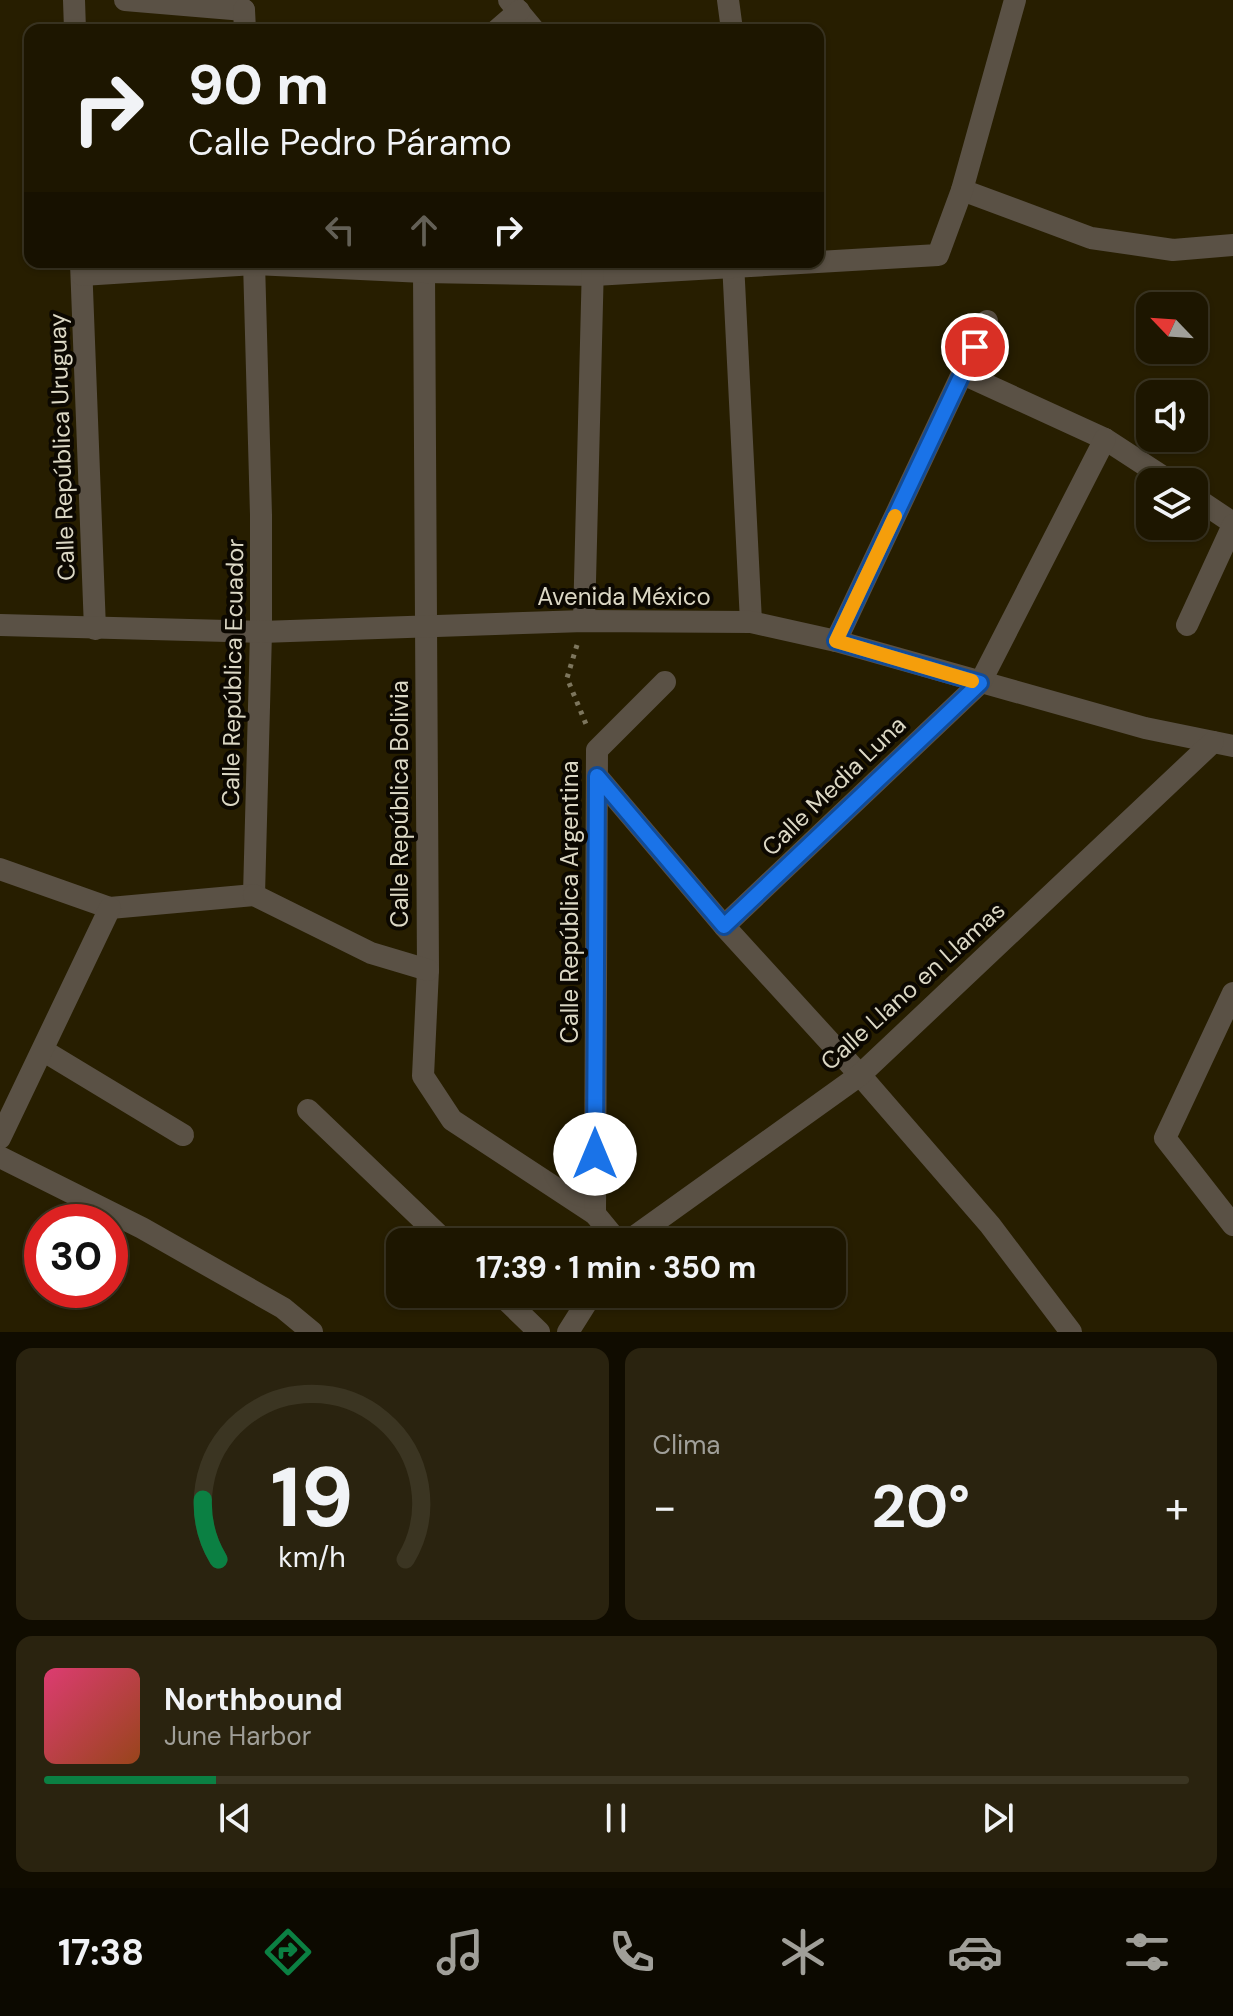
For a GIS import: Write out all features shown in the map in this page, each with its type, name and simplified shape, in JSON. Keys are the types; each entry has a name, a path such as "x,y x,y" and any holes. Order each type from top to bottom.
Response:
{"street":[{"path":"74,0 75,24"},
{"path":"125,0 247,13"},
{"path":"728,0 731,24"},
{"path":"824,261 938,255 962,190 1015,0"},
{"path":"501,24 514,5 529,24"},
{"path":"962,190 1091,238 1173,250 1233,245"},
{"path":"82,269 111,268"},
{"name":"Calle República Ecuador","path":"254,268 261,632 254,895"},
{"path":"348,268 424,272 594,268 584,621"},
{"path":"733,268 751,622"},
{"name":"Calle República Uruguay","path":"82,269 95,629"},
{"name":"Calle República Bolivia","path":"424,272 428,970 423,1076 452,1120 595,1214 606,1228"},
{"path":"836,641 987,321"},
{"path":"963,374 1105,439 1150,468"},
{"name":"Calle Media Luna","path":"724,926 980,683 1105,439"},
{"path":"1187,625 1233,524 1208,507"},
{"name":"Avenida México","path":"0,625 261,632 584,621 751,622 836,641 1145,728 1223,744"},
{"path":"597,750 665,682"},
{"name":"Calle Llano en Llamas","path":"647,1228 860,1075 1223,744"},
{"name":"Calle República Argentina","path":"595,1214 597,750"},
{"path":"597,776 724,926 860,1075 990,1225 1071,1332"},
{"path":"0,869 110,908 254,895 371,953 428,970"},
{"path":"0,1138 110,908"},
{"path":"1233,993 1165,1138 1233,1225"},
{"path":"44,1051 183,1135"},
{"path":"308,1110 431,1228"},
{"path":"0,1157 142,1228 283,1308 312,1332"},
{"path":"514,1308 539,1332"},
{"path":"568,1332 583,1308"}],"path":[{"name":"Calle República Argentina","path":"584,621 567,678 597,750"}],"slow traffic":[{"path":"895,516 836,641 972,681"}],"route":[{"path":"595,1154 597,776 724,926 980,683 836,641 975,347"}]}
